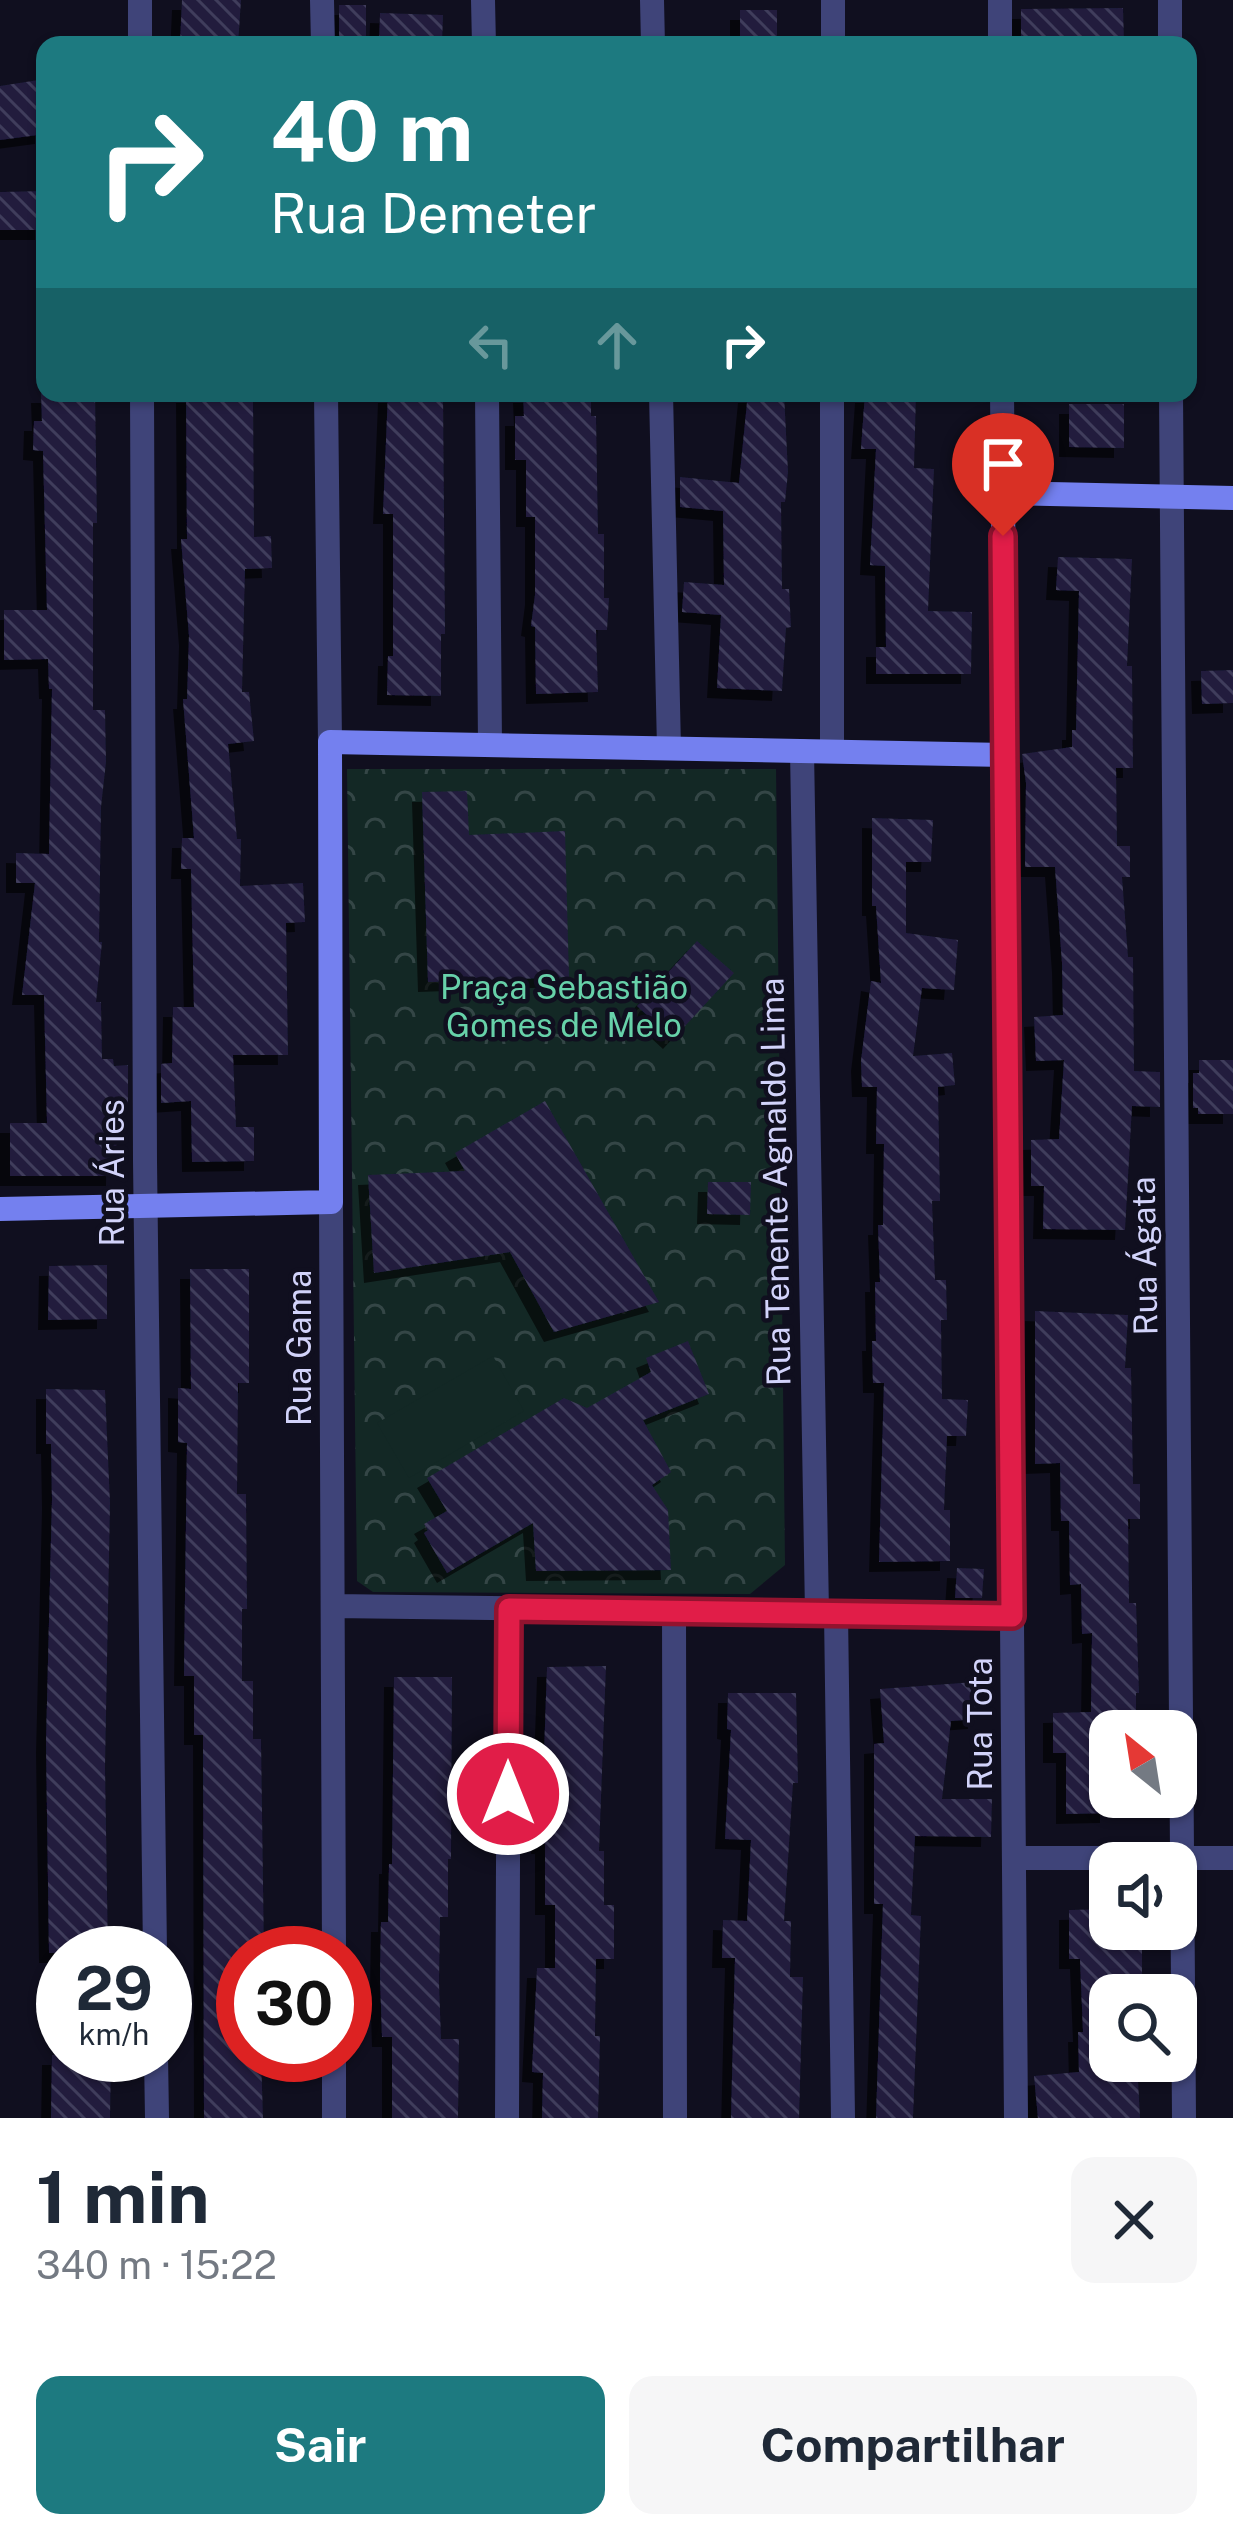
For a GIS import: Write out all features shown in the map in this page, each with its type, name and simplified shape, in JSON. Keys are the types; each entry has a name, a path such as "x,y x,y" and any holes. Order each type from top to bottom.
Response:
{"street":[{"path":"140,0 140,36"},
{"path":"322,0 323,36"},
{"path":"483,0 484,36"},
{"path":"652,0 653,36"},
{"path":"832,0 832,36"},
{"path":"1000,0 1000,36"},
{"path":"1170,0 1170,36"},
{"name":"Rua Áries","path":"142,402 155,1926"},
{"path":"326,402 329,742 1005,754"},
{"path":"487,402 490,745"},
{"path":"661,402 669,748"},
{"path":"832,402 832,752"},
{"name":"Rua Tota","path":"1002,402 1016,2118"},
{"name":"Rua Ágata","path":"1171,402 1183,1842"},
{"path":"1003,493 1233,498"},
{"name":"Rua Gama","path":"329,742 334,1926"},
{"name":"Rua Tenente Agnaldo Lima","path":"802,751 842,2118"},
{"path":"0,1209 331,1202"},
{"path":"333,1606 1012,1616"},
{"path":"507,2118 509,1609"},
{"path":"674,1610 675,2118"},
{"path":"1014,1858 1089,1858"},
{"path":"1197,1858 1233,1858"},
{"name":"Rua Ágata","path":"1183,1950 1184,2118"},
{"path":"156,2082 157,2118"},
{"path":"334,2082 334,2118"}],"green space":[{"name":"Praça Sebastião Gomes de Melo","path":"347,769 776,769 785,1565 750,1594 373,1592 357,1581"},
{"path":"493,1356 524,1411 409,1478 377,1423"}],"building":[{"path":"182,0 241,0 239,36 180,36"},
{"path":"339,5 366,5 366,36 339,36"},
{"path":"1123,8 1124,36 1021,36 1021,9"},
{"path":"740,10 777,10 777,36 740,36"},
{"path":"380,13 443,15 442,36 379,36"},
{"path":"36,80 36,135 0,140 0,86"},
{"path":"36,191 36,230 0,230 0,192"},
{"path":"41,402 95,402 93,710 105,710 106,762 96,1002 101,1002 102,1059 113,1059 114,1066 128,1065 128,1104 117,1105 116,1176 10,1176 10,1123 47,1123 44,995 22,995 35,883 16,883 16,853 49,854 52,689 48,659 4,660 4,610 47,610 43,451 33,450 34,421 42,421"},
{"path":"186,402 253,402 254,537 271,536 272,568 245,569 242,692 249,692 254,741 228,744 237,839 241,839 240,886 303,883 305,922 286,923 288,1055 233,1055 236,1127 254,1127 254,1161 192,1162 191,1101 161,1103 161,1064 172,1063 173,1007 194,1007 191,869 181,869 182,838 194,838 183,699 187,699 189,636 181,539 187,539"},
{"path":"388,402 443,402 441,696 387,695 388,656 393,656 393,514 383,514"},
{"path":"523,402 591,402 591,416 596,416 598,534 604,534 604,598 609,598 607,630 596,630 598,692 536,694 535,627 531,626 535,517 526,517 526,460 515,460 515,416 524,416"},
{"path":"747,402 784,402 788,472 785,502 781,502 782,589 789,589 791,627 786,628 782,691 717,688 721,615 682,612 684,582 724,585 723,511 680,507 680,477 739,483"},
{"path":"864,402 916,402 914,468 934,469 928,611 972,612 971,674 876,674 876,647 886,647 885,566 870,565 876,449 861,449"},
{"path":"1069,404 1124,404 1124,448 1069,447"},
{"path":"1058,557 1132,559 1127,666 1132,666 1133,768 1116,768 1117,846 1130,846 1130,877 1122,877 1128,957 1133,957 1134,1071 1160,1072 1160,1107 1132,1106 1125,1230 1043,1229 1044,1186 1031,1186 1031,1140 1059,1139 1064,1060 1036,1061 1034,1017 1063,1015 1062,963 1055,867 1025,867 1022,754 1072,747 1072,730 1076,730 1079,591 1056,590"},
{"path":"1233,670 1233,703 1202,704 1201,671"},
{"path":"467,791 469,835 565,831 569,977 428,982 422,792"},
{"path":"872,818 933,820 931,862 906,862 906,933 958,940 954,990 922,988 913,1056 952,1053 955,1085 938,1087 940,1201 932,1201 935,1280 946,1280 947,1320 941,1320 942,1399 968,1400 966,1436 947,1436 944,1510 950,1510 950,1561 879,1562 884,1383 873,1383 872,1341 876,1341 875,1282 880,1282 878,1225 883,1225 884,1144 876,1144 877,1087 862,1087 861,1061 871,981 881,983 876,906 872,906"},
{"path":"697,941 734,973 673,1039 637,1006"},
{"path":"1199,1060 1233,1060 1233,1114 1198,1114 1198,1108 1193,1108 1193,1073 1199,1073"},
{"path":"545,1101 659,1302 554,1332 510,1252 374,1273 368,1175 465,1171 455,1153"},
{"path":"708,1182 751,1182 750,1215 707,1214"},
{"path":"107,1265 107,1319 48,1320 49,1266"},
{"path":"190,1269 249,1269 249,1383 238,1383 237,1494 246,1494 242,1681 253,1681 253,1739 261,1739 264,1926 216,1926 216,2082 262,2082 263,2118 204,2118 203,1735 194,1735 194,1676 184,1676 187,1443 178,1442 178,1388 191,1389"},
{"path":"1035,1311 1128,1315 1125,1368 1131,1368 1133,1484 1140,1484 1140,1519 1128,1519 1129,1603 1136,1603 1136,1710 1091,1710 1092,1633 1082,1634 1081,1584 1070,1585 1069,1521 1061,1521 1060,1463 1035,1464"},
{"path":"688,1341 709,1394 643,1420 671,1472 652,1485 668,1510 671,1570 536,1571 533,1523 447,1573 424,1533 428,1530 424,1524 447,1511 427,1478 564,1398 587,1408 651,1372 646,1358"},
{"path":"46,1389 105,1390 110,1503 108,1926 49,1926 46,1743 52,1499 51,1444 46,1444"},
{"path":"957,1568 984,1569 982,1598 955,1598"},
{"path":"606,1666 599,1851 604,1851 604,1905 614,1905 614,1959 596,1959 598,2118 542,2118 543,2073 532,2072 537,1968 555,1968 555,1905 545,1905 545,1844 541,1844 547,1667"},
{"path":"394,1677 452,1677 451,1859 448,1917 440,1917 439,1983 441,2039 459,2039 458,2118 392,2118 392,2037 382,2037 380,1976 381,1922 388,1922 392,1864"},
{"path":"975,1682 978,1719 951,1721 942,1799 992,1799 991,1837 915,1836 911,1915 921,1916 913,2118 876,2118 883,1904 874,1904 874,1744 884,1743 880,1689"},
{"path":"728,1693 796,1693 798,1783 793,1783 784,1921 791,1921 790,1977 803,1977 799,2118 731,2118 735,1958 722,1958 723,1920 747,1921 751,1840 725,1839 731,1730 727,1729"},
{"path":"1089,1712 1089,1813 1066,1814 1066,1753 1053,1753 1053,1713"},
{"path":"1069,1910 1089,1910 1089,1950 1142,1950 1142,1974 1089,1974 1089,2082 1138,2082 1140,2118 1038,2118 1034,2076 1079,2072 1078,2032 1083,2032 1080,1959 1069,1959"},
{"path":"52,2082 111,2082 110,2118 51,2118"}],"route":[{"path":"508,1794 509,1609 1012,1616 1003,536"}]}
